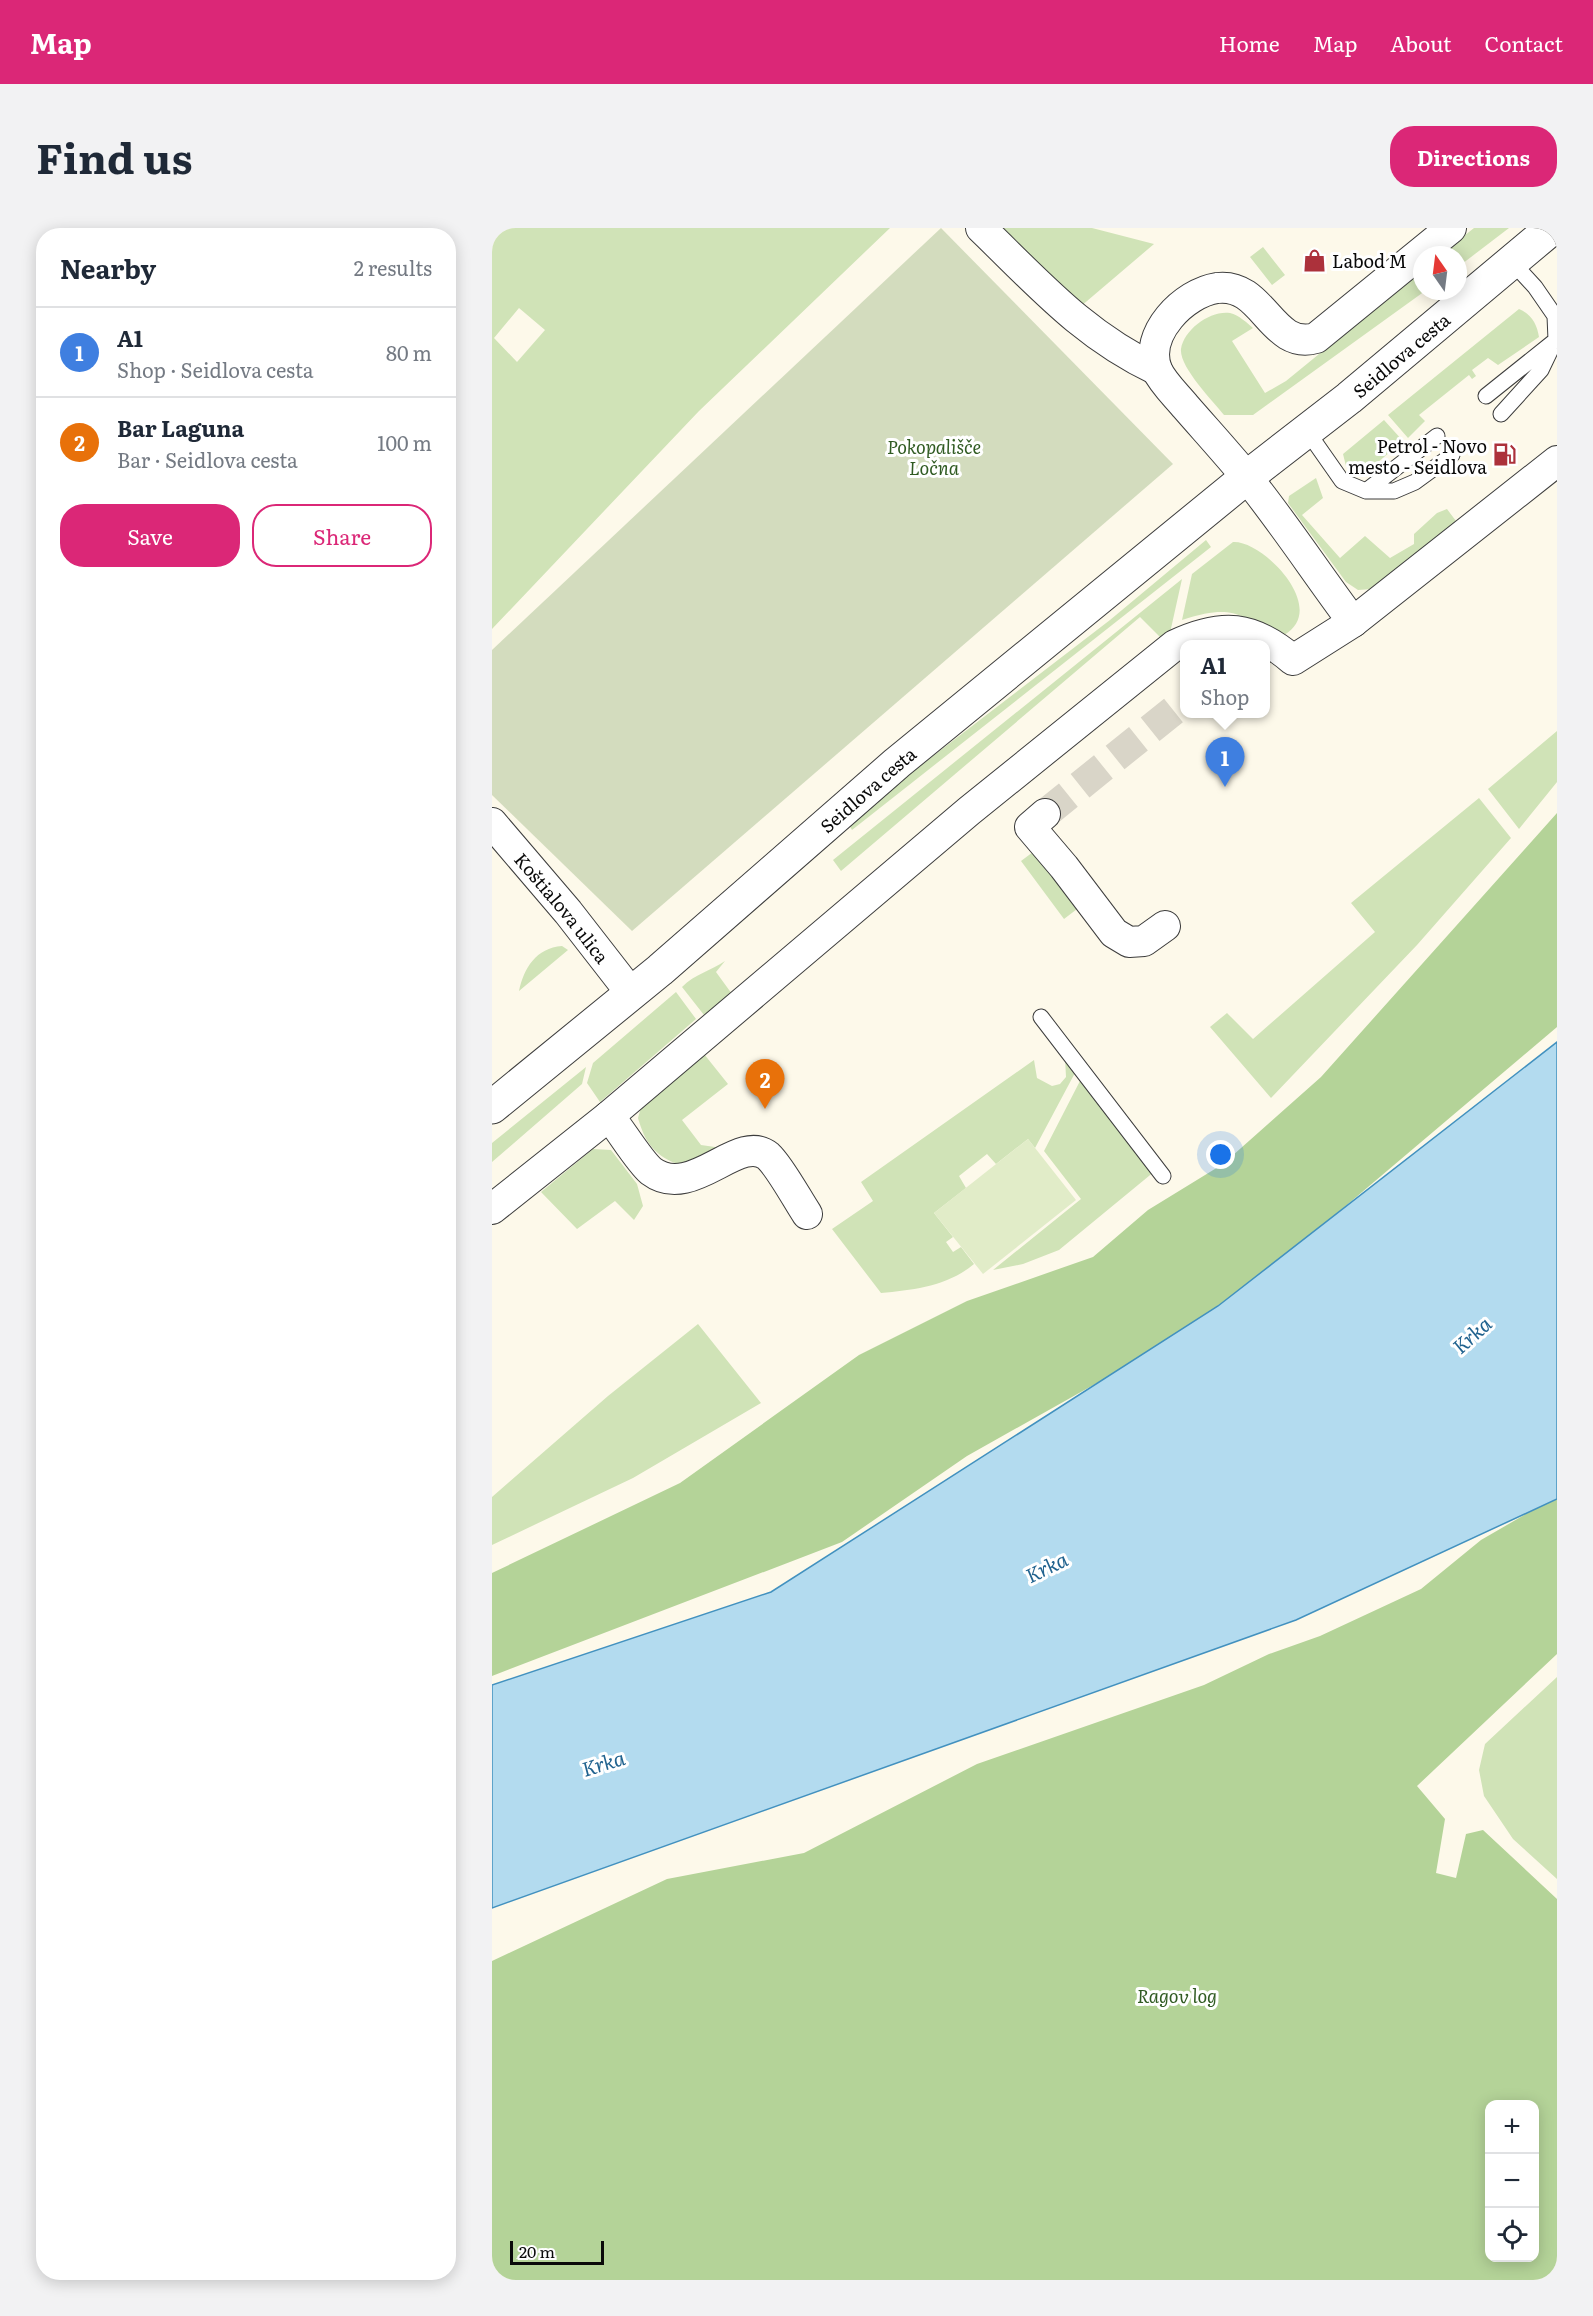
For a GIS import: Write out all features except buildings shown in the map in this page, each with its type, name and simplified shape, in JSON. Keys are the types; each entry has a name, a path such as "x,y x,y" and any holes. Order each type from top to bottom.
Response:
{"street":[{"path":"981,228 1072,316 1104,342 1157,370 1247,477 1353,622"},
{"path":"1157,370 1154,346 1160,332 1183,303 1200,294 1218,288 1233,290 1250,297 1279,330 1292,339 1305,341 1316,338 1336,323 1451,228"},
{"name":"Seidlova cesta","path":"492,1107 631,993 897,763 1247,477 1308,431 1552,228"},
{"path":"1270,643 1277,646 1279,664 1353,622 1557,461"},
{"path":"1185,640 1203,632 1226,629 1243,632 1262,640"},
{"path":"492,1209 609,1116 969,811 1180,642"},
{"path":"1045,814 1030,827 1064,867 1114,933 1129,942 1144,941 1165,926"},
{"name":"Koštialova ulica","path":"492,823 568,912 631,993"},
{"path":"609,1116 651,1171 672,1179 697,1176 721,1162 756,1151 768,1156 807,1214"}],"lane":[{"path":"1501,414 1541,370 1556,339 1555,316 1535,287 1512,262"},
{"path":"1486,396 1556,339"},
{"path":"1308,431 1342,481 1366,491 1394,491 1415,482 1452,454"},
{"path":"1366,491 1437,436"},
{"path":"1041,1017 1163,1176"}],"green space":[{"path":"492,228 890,228 699,411 492,629","holes":["519,308 545,330 517,362 494,338"]},
{"name":"Pokopališče Ločna","path":"941,228 1173,464 632,931 492,795 492,650"},
{"path":"998,228 1092,228 1154,244 1080,307"},
{"path":"1474,228 1509,228 1467,260 1467,246 1451,246"},
{"path":"1263,247 1285,275 1272,285 1250,257"},
{"path":"1413,277 1413,300 1253,415 1224,415 1185,365 1181,349 1183,342 1193,328 1207,318 1223,313 1233,314 1253,328 1232,341 1265,393 1286,381"},
{"path":"1519,309 1533,320 1539,337 1498,365 1488,358 1472,370 1476,376 1472,379 1469,375 1419,415 1425,421 1408,438 1388,415"},
{"path":"1384,420 1403,441 1371,468 1373,472 1367,476 1353,475 1346,466 1343,454"},
{"path":"1316,478 1323,498 1302,515 1340,558 1365,536 1390,558 1414,544 1414,534 1437,513 1447,509 1456,521 1385,588 1358,590 1346,582 1288,503 1289,496"},
{"path":"1206,540 1211,547 852,830 849,825 907,776 1110,620"},
{"path":"1233,542 1246,544 1260,552 1287,578 1296,594 1300,609 1296,623 1284,635 1245,617 1225,612 1214,612 1182,620 1192,574"},
{"path":"1182,579 1170,633 1162,639 1140,617 841,871 833,860"},
{"path":"1557,731 1557,782 1519,829 1488,789"},
{"path":"1479,798 1511,838 1417,945 1271,1098 1210,1027 1227,1013 1253,1039 1375,932 1351,903"},
{"path":"1557,813 1557,1027 1238,1297 1168,1343 967,1456 842,1542 492,1676 492,1573 680,1483 859,1355 967,1301 1093,1257 1148,1210 1223,1164 1321,1077"},
{"path":"1037,849 1081,906 1064,919 1021,861"},
{"path":"562,946 568,950 519,991 528,967 538,955"},
{"path":"725,961 716,972 732,994 704,1015 682,987"},
{"path":"676,992 696,1019 600,1102 587,1083 593,1063"},
{"path":"704,1054 728,1084 682,1120 701,1145 722,1148 680,1165 664,1157 652,1147 644,1135 638,1118 642,1104"},
{"path":"1065,1058 1076,1071 1035,1148 1028,1139 996,1164 987,1154 959,1176 966,1188 934,1213 953,1237 946,1242 953,1252 961,1247 974,1264 953,1277 930,1286 881,1293 832,1229 873,1201 861,1182 1034,1060 1037,1078 1052,1086 1060,1084 1066,1077"},
{"path":"586,1067 582,1084 492,1162 492,1143"},
{"path":"1081,1079 1155,1171 1059,1250 1023,1264 993,1270 1081,1199 1044,1151"},
{"path":"1028,1139 1076,1200 983,1274 934,1213"},
{"path":"593,1149 611,1150 637,1184 643,1206 634,1220 615,1201 577,1229 541,1192"},
{"path":"698,1324 761,1403 633,1478 492,1545 492,1497 608,1396"},
{"name":"Ragov log","path":"1557,1496 1557,1654 1417,1786 1445,1819 1436,1873 1456,1878 1466,1834 1483,1830 1557,1899 1557,2280 492,2280 492,1961 667,1879 804,1853 977,1764 1204,1685 1269,1654 1320,1636 1421,1589 1481,1540"},
{"path":"1557,1677 1557,1879 1513,1839 1484,1796 1479,1770 1485,1744"}],"water":[{"name":"Krka","path":"1557,1042 1557,1499 1296,1620 492,1908 492,1685 771,1592 1218,1306"}],"tunnel":[{"path":"1045,814 1180,705"}],"place":[{"name":"Labod M","path":"1314,260"},
{"name":"Petrol - Novo mesto - Seidlova","path":"1505,455"},
{"name":"A1","path":"1225,787"},
{"name":"Bar Laguna","path":"765,1109"}]}
